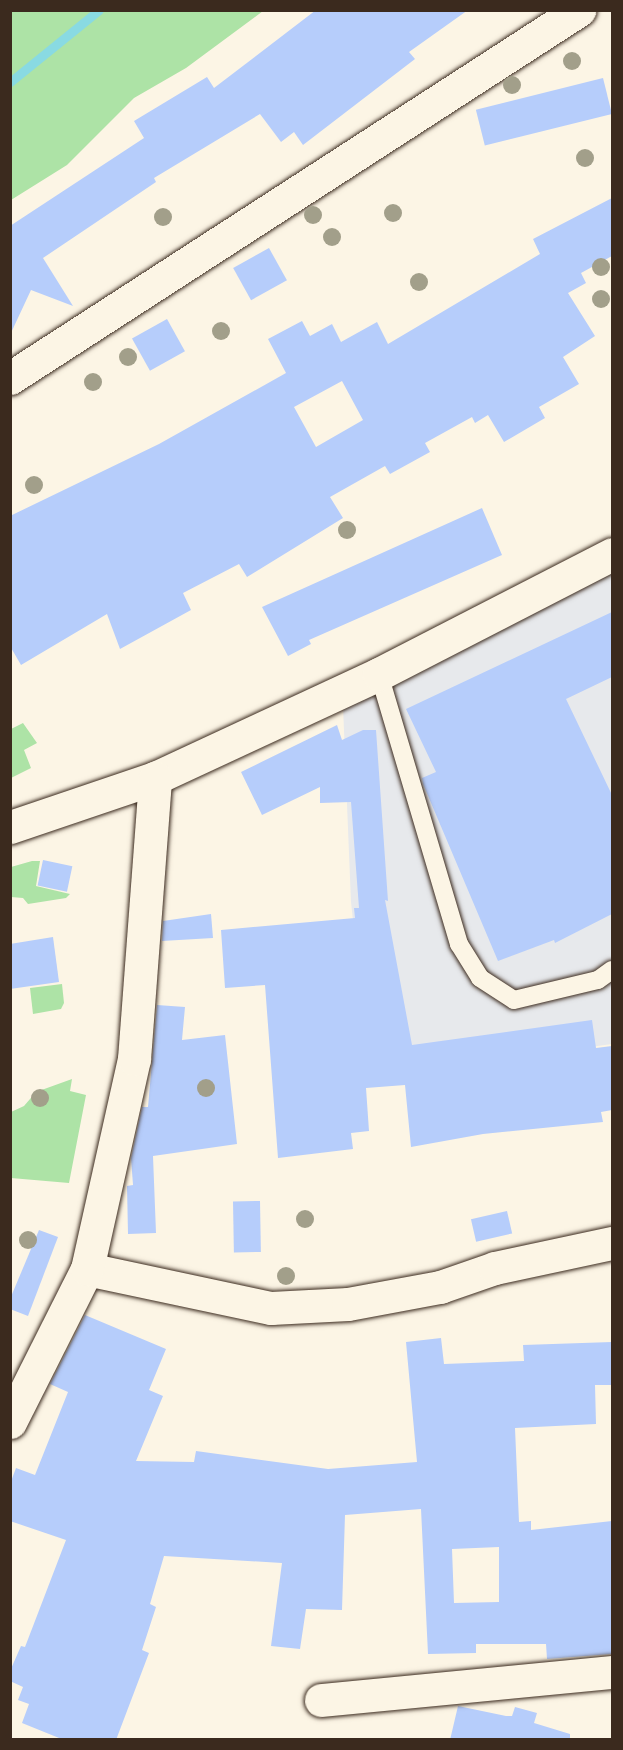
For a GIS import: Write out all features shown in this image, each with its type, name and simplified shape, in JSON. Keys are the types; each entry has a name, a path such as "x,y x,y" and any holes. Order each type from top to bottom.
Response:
{"street":[{"path":"10,378 579,10"},
{"path":"10,827 155,778 379,674 612,554"},
{"path":"10,1422 87,1269 134,1059 155,778"},
{"path":"87,1269 271,1308 348,1304 428,1289 495,1268 612,1243"},
{"path":"321,1700 612,1672"}],"lane":[{"path":"379,674 459,944 480,978 514,1000 598,980 612,970"}],"shaded area":[{"path":"612,573 612,1044 370,1077 351,902 343,706"}],"green space":[{"path":"11,10 263,11 186,68 134,98 67,165 11,200"},
{"path":"23,723 37,743 24,750 31,768 11,778 11,729"},
{"path":"40,861 36,886 70,894 66,898 28,904 23,898 11,897 11,867"},
{"path":"62,984 64,1003 61,1009 33,1014 30,988"},
{"path":"72,1079 70,1091 86,1095 69,1183 11,1178 11,1112 24,1106 36,1092"}],"building":[{"path":"316,10 468,10 409,52 415,59 303,145 294,132 281,142 260,114 154,178 156,182 43,258 73,306 31,290 10,335 10,226 144,138 134,121 207,77 214,88"},
{"path":"603,78 612,114 485,146 476,110"},
{"path":"612,198 612,256 581,273 586,283 568,293 595,336 563,357 579,384 539,407 545,418 504,442 488,415 475,423 472,417 425,443 430,452 390,474 385,466 330,497 343,518 247,577 239,564 183,593 191,610 120,649 107,614 21,665 10,646 10,516 159,444 286,373 268,339 302,321 310,336 332,324 341,342 377,322 388,344 540,254 533,239","holes":["342,381 363,420 316,447 294,407"]},
{"path":"269,248 287,280 251,300 233,268"},
{"path":"167,319 185,351 150,371 132,338"},
{"path":"482,508 502,555 309,640 311,644 288,656 262,607"},
{"path":"612,612 612,677 566,699 612,795 612,914 555,943 554,940 498,961 423,784 422,778 436,772 406,709"},
{"path":"337,725 342,740 363,730 376,730 388,901 385,900 412,1045 592,1020 596,1048 612,1046 612,1110 601,1112 603,1122 483,1134 411,1147 405,1085 366,1088 369,1131 351,1133 353,1149 278,1158 265,985 225,988 221,930 355,918 354,908 359,908 351,802 320,803 320,787 262,815 241,772"},
{"path":"43,860 72,866 67,892 38,885"},
{"path":"211,914 213,938 162,941 163,921"},
{"path":"53,937 59,982 10,989 10,944"},
{"path":"157,1005 185,1007 182,1040 225,1035 237,1144 153,1156 156,1233 128,1234 127,1186 133,1185 131,1158 142,1107 148,1107"},
{"path":"233,1201 260,1201 261,1252 234,1252"},
{"path":"507,1211 512,1233 476,1242 471,1219"},
{"path":"39,1230 58,1237 28,1316 10,1309 10,1299"},
{"path":"85,1315 166,1349 149,1390 163,1396 136,1461 194,1462 196,1451 328,1469 417,1462 406,1342 441,1338 444,1364 524,1361 523,1345 612,1342 612,1385 595,1385 596,1424 515,1428 519,1522 531,1521 531,1530 612,1521 612,1654 547,1659 546,1644 476,1644 476,1653 428,1654 421,1509 345,1515 342,1610 306,1609 300,1649 271,1646 282,1563 164,1556 150,1604 156,1607 142,1650 149,1653 116,1740 64,1740 22,1723 29,1704 18,1700 23,1687 10,1681 10,1671 21,1646 25,1647 66,1540 10,1521 10,1484 16,1468 35,1475 68,1392 50,1384","holes":["499,1547 499,1602 454,1603 452,1549"]},
{"path":"458,1706 506,1716 512,1716 515,1707 537,1713 534,1723 570,1734 570,1740 450,1740"}],"waterway":[{"path":"10,82 99,10"}]}
